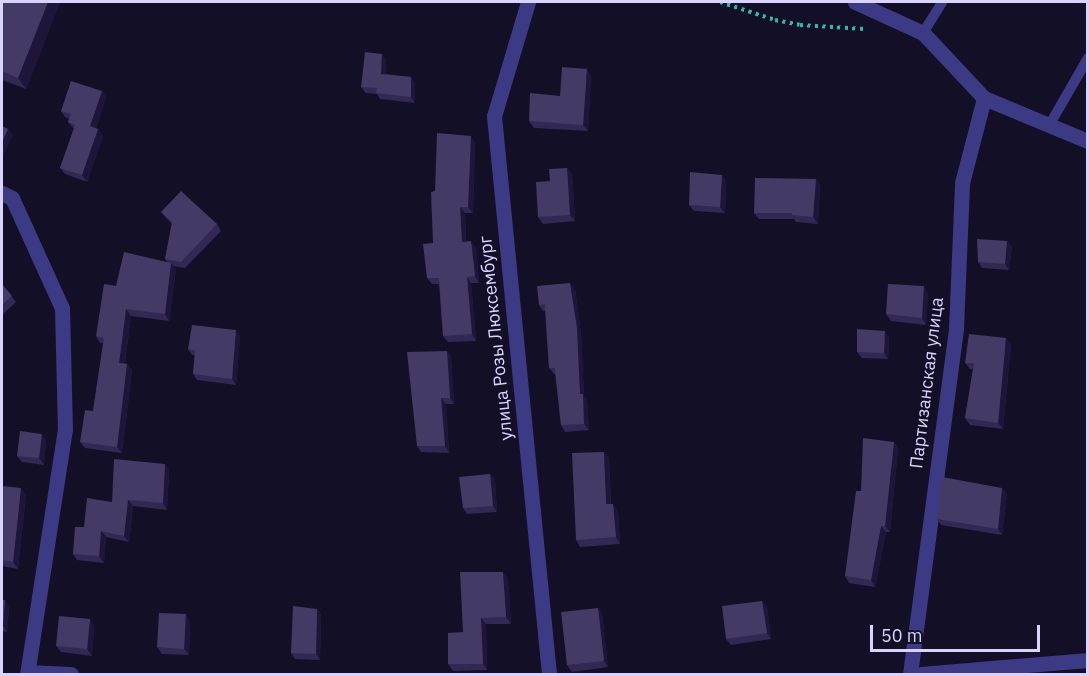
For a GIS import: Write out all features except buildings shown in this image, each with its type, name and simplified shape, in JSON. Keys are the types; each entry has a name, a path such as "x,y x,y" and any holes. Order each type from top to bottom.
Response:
{"street":[{"name":"улица Розы Люксембург","path":"528,2 494,116 549,675"},
{"path":"855,2 923,33 984,98 1088,141"},
{"name":"Партизанская улица","path":"910,675 956,328 962,183 984,98"},
{"path":"2,193 12,198 62,308 65,429 27,673 71,675"},
{"path":"921,675 1088,660"}],"lane":[{"path":"923,33 942,2"},
{"path":"1050,124 1088,58"}],"path":[{"path":"720,2 800,25 871,29"}]}
